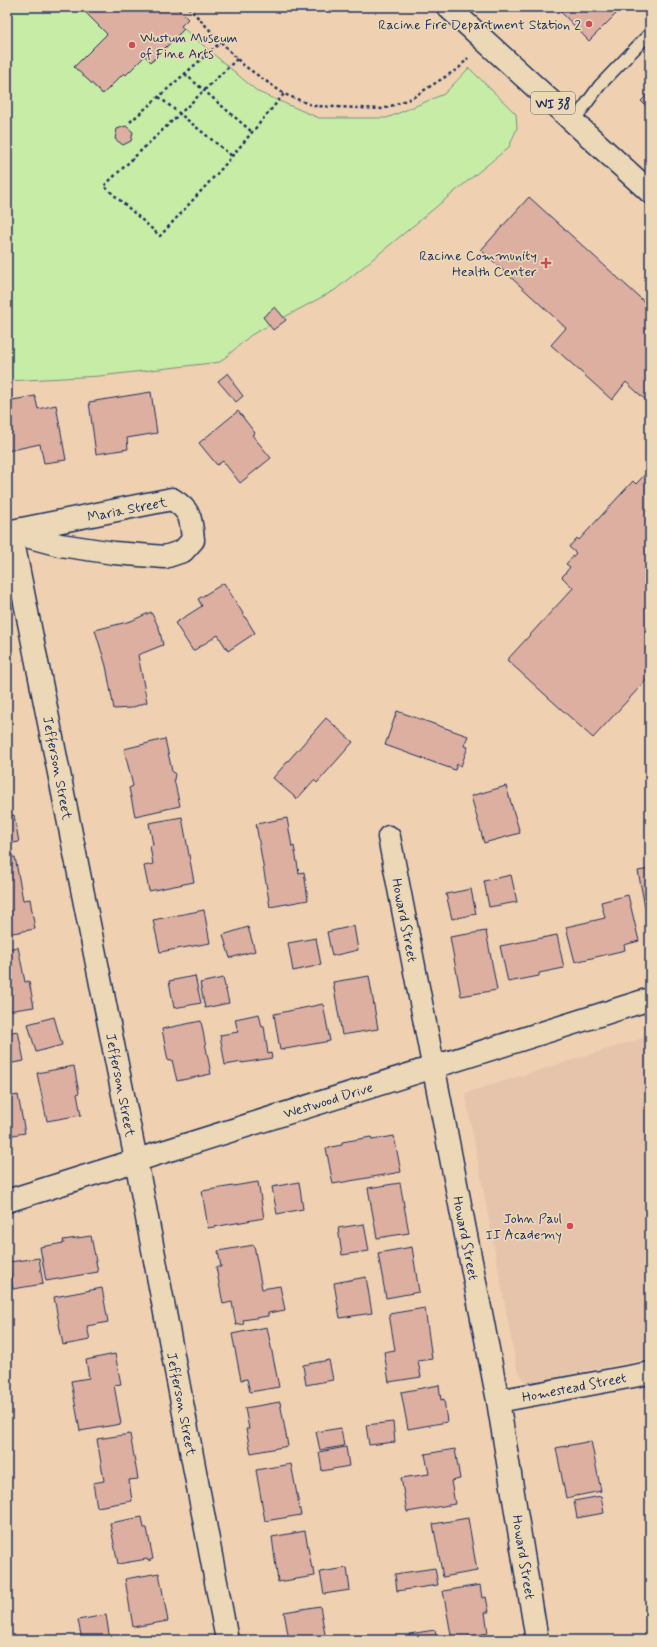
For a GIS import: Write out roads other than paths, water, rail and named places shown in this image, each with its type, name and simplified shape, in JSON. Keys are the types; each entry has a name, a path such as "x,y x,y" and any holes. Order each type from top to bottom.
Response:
{"street":[{"name":"WI 38","path":"448,7 650,192"},
{"name":"Maria Street","path":"172,499 185,507 192,523 194,540 183,551 165,557 114,554 67,546 9,532 172,499"},
{"name":"Jefferson Street","path":"9,532 136,1160 227,1640"},
{"name":"Howard Street","path":"389,837 498,1401 537,1640"},
{"name":"Westwood Drive","path":"7,1201 650,999"},
{"name":"Homestead Street","path":"498,1401 650,1373"}],"lane":[{"path":"574,122 600,85 650,34"}],"place":[{"name":"Racine Fire Department Station 2","path":"589,24"},
{"name":"Wustum Museum of Fine Arts","path":"132,45"},
{"name":"Racine Community Health Center","path":"546,263"},
{"name":"John Paul II Academy","path":"570,1226"}]}
